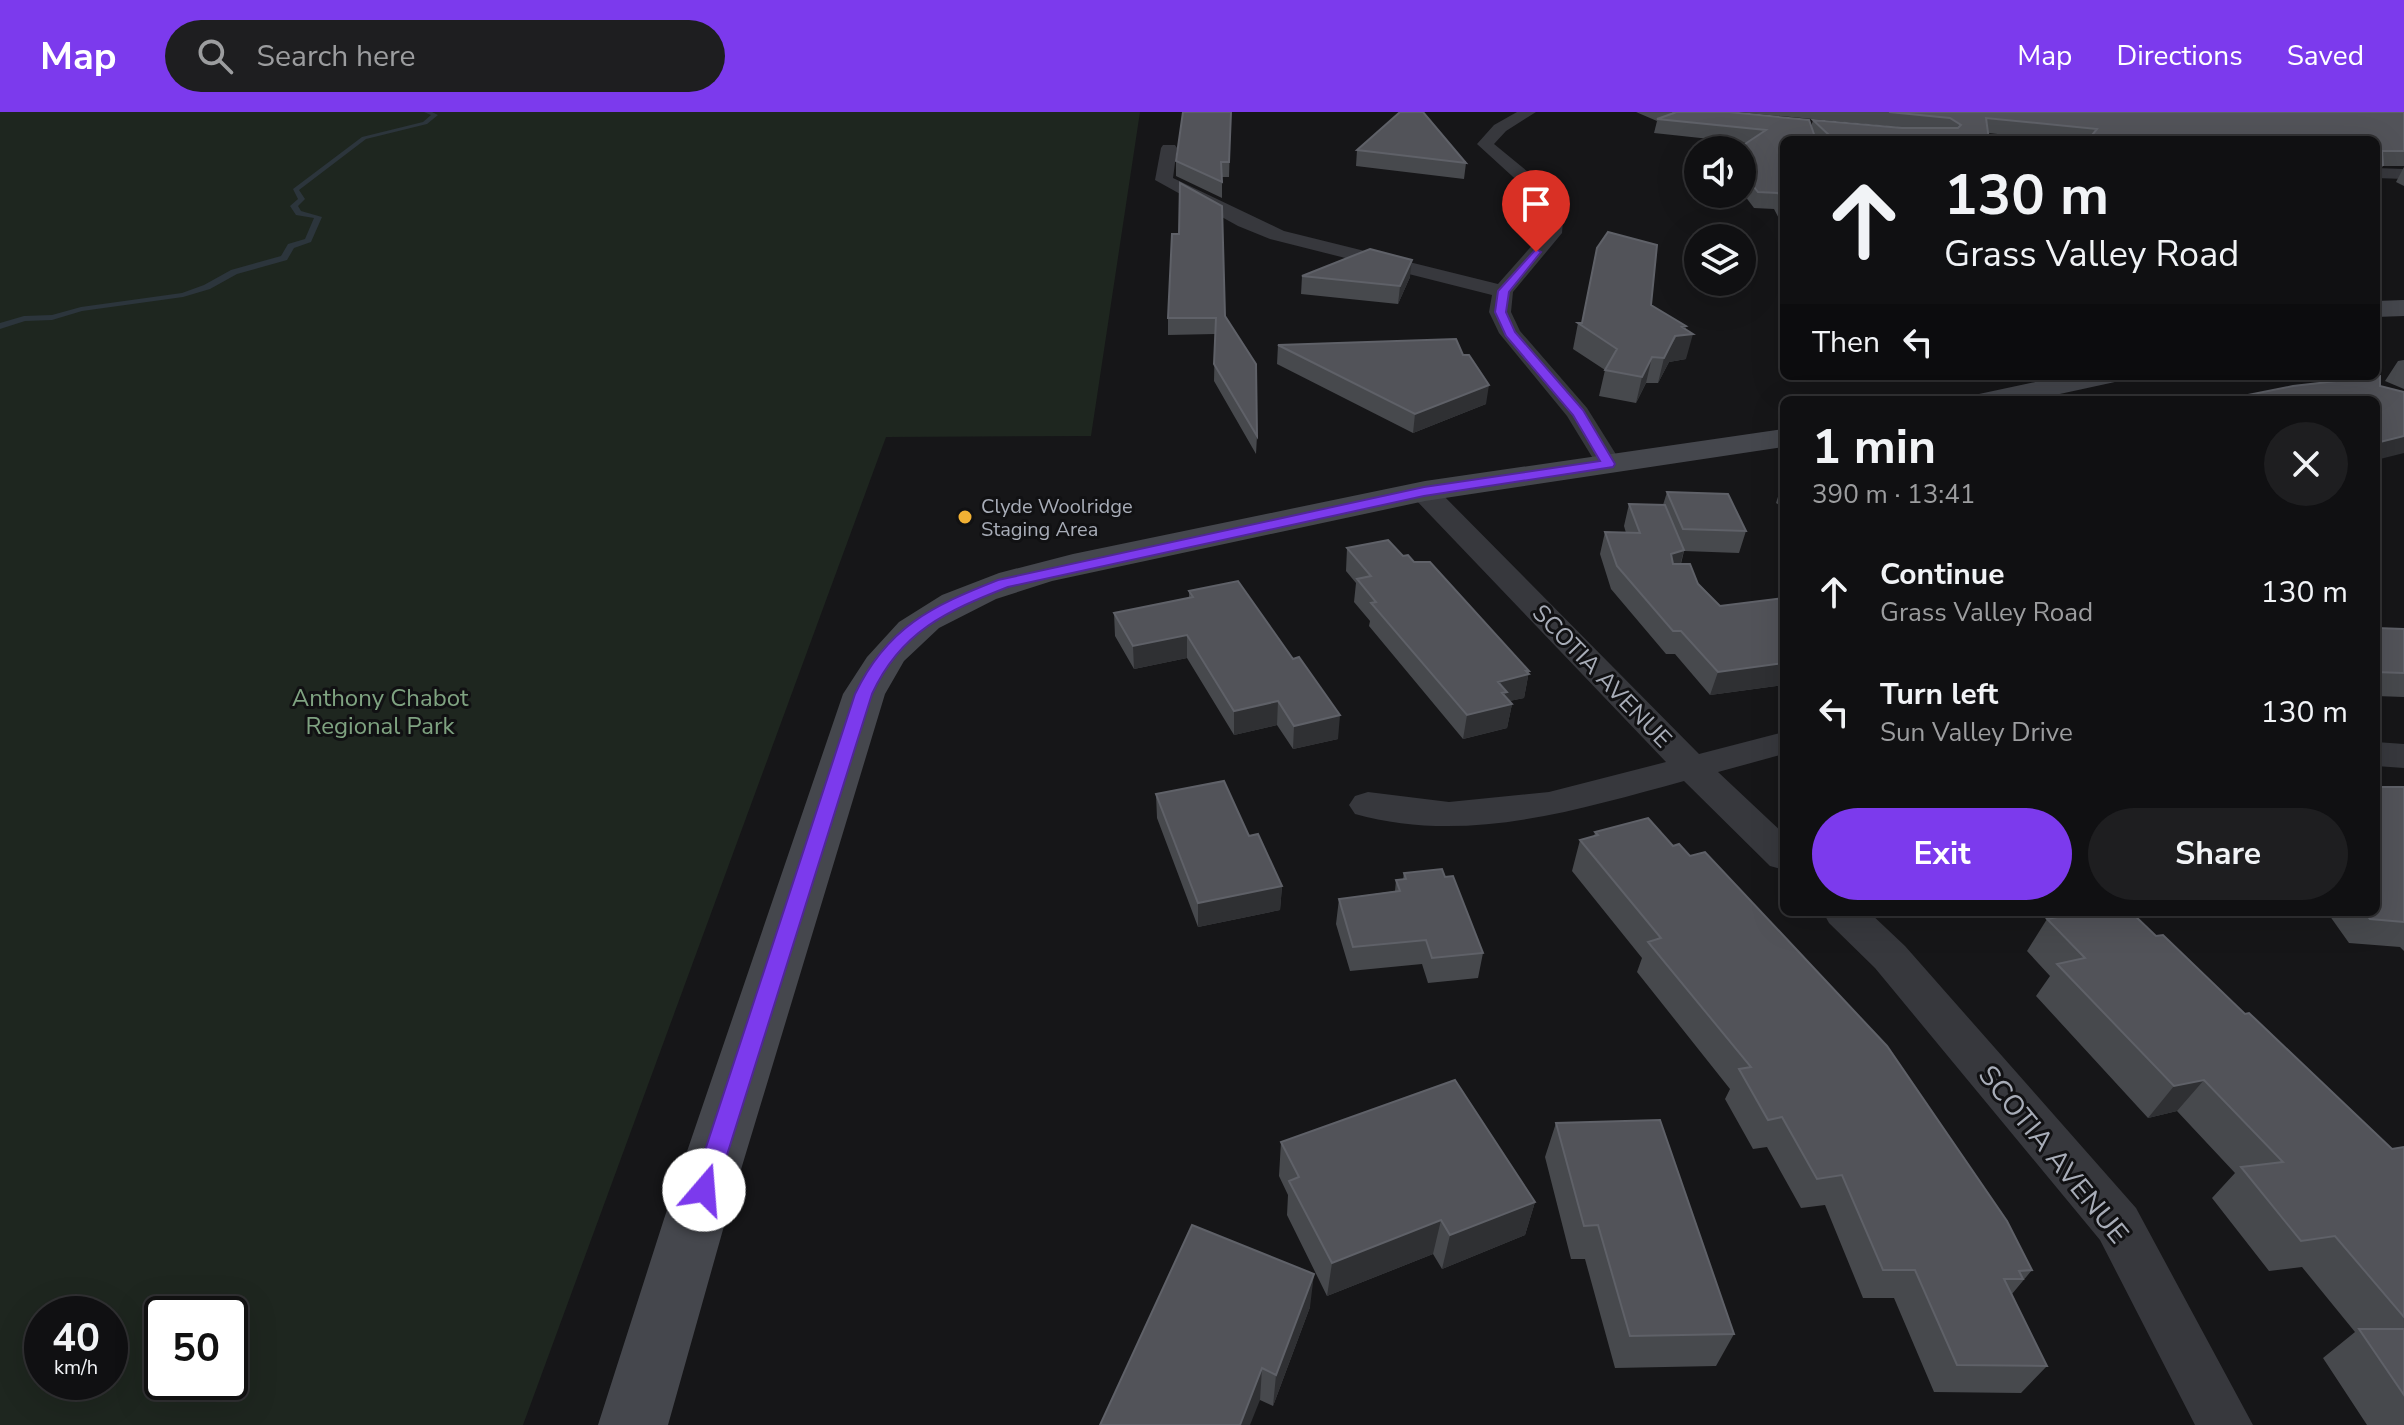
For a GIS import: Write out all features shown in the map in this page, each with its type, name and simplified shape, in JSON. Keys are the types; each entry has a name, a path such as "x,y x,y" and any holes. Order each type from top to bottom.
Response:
{"main road":[{"path":"2380,309 2404,308"},
{"path":"2008,396 2086,380"},
{"path":"633,1425 695,1219 864,694 877,666 896,643 925,619 957,602 1004,584 1424,492 1780,439"}],"street":[{"path":"1528,112 1500,128 1485,144 1498,160 1544,190 1555,207 1553,233 1503,291 1500,312 1510,333 1578,413 1609,464"},
{"path":"1169,148 1164,180 1262,229 1472,286 1503,291"},
{"path":"2380,173 2404,174"},
{"name":"SCOTIA AVENUE","path":"1424,492 1691,767 1780,852"},
{"path":"1368,805 1449,815 1549,805 1780,744"},
{"path":"2380,754 2404,756"},
{"name":"SCOTIA AVENUE","path":"1847,916 1890,957 2118,1224 2225,1425"}],"green space":[{"name":"Anthony Chabot Regional Park","path":"0,112 1140,112 1091,436 886,437 523,1425 0,1425"}],"building":[{"path":"1183,112 1231,112 1229,162 1221,162 1222,182 1176,161"},
{"path":"1400,112 1423,112 1466,163 1357,150"},
{"path":"1673,112 1729,112 1809,120 1815,136 1780,136 1780,196 1778,193 1756,190 1756,137 1766,130 1657,119"},
{"path":"1889,112 2404,112 2404,151 2382,151 2383,165 2380,165 2380,136 2091,136 2097,129 1986,118 1988,136 1839,136 1829,135 1813,120 1902,128 1958,128 1961,125 1950,118"},
{"path":"1180,183 1222,206 1225,316 1256,364 1257,436 1214,364 1216,318 1168,318 1172,234 1179,234"},
{"path":"1608,232 1657,245 1651,305 1686,326 1682,327 1693,334 1675,336 1664,358 1652,357 1642,377 1605,370 1617,349 1578,323 1582,323 1597,248"},
{"path":"1370,249 1412,260 1400,286 1302,276"},
{"path":"1456,339 1463,355 1469,355 1489,385 1415,414 1278,345"},
{"path":"2380,380 2380,386 2404,392 2404,436 2380,442 2380,396 2243,396 2293,386"},
{"path":"1667,492 1728,494 1746,531 1683,529"},
{"path":"1629,504 1665,505 1684,550 1671,554 1673,564 1690,564 1698,584 1720,606 1780,598 1780,664 1718,672 1681,631 1673,631 1617,566 1605,532 1640,533"},
{"path":"1388,540 1403,556 1408,555 1414,562 1430,562 1529,671 1526,671 1529,674 1498,682 1507,692 1502,693 1512,704 1467,715 1371,603 1376,602 1357,579 1371,576 1347,548"},
{"path":"1238,581 1293,659 1299,657 1340,715 1294,726 1278,701 1234,711 1187,635 1133,646 1114,613 1193,597 1189,591"},
{"path":"2380,628 2404,629 2404,673 2380,672"},
{"path":"1224,781 1249,836 1258,834 1282,886 1198,903 1156,794"},
{"path":"2380,787 2404,787 2404,922 2370,919 2367,916 2380,916"},
{"path":"1648,818 1673,846 1679,844 1690,856 1705,852 1887,1046 2007,1221 2032,1270 2019,1271 2023,1279 2004,1279 2047,1366 1957,1365 1915,1270 1883,1270 1842,1175 1817,1179 1782,1117 1768,1120 1739,1069 1751,1067 1648,942 1661,938 1580,840 1598,835 1595,832"},
{"path":"1442,869 1445,877 1453,876 1483,953 1432,958 1426,940 1353,947 1339,899 1400,891 1396,880 1406,879 1404,873"},
{"path":"2063,916 2135,916 2156,936 2163,935 2245,1014 2249,1013 2392,1149 2404,1147 2404,1317 2335,1236 2301,1241 2241,1167 2283,1162 2204,1080 2174,1086 2057,964 2085,958 2047,919"},
{"path":"1455,1080 1535,1202 1450,1235 1441,1220 1332,1263 1289,1181 1299,1177 1281,1142"},
{"path":"1660,1120 1734,1334 1630,1336 1598,1225 1584,1226 1556,1123"},
{"path":"1192,1225 1314,1274 1276,1375 1262,1368 1240,1425 1100,1425"},
{"path":"2359,1329 2404,1329 2404,1395"}],"waterway":[{"path":"0,326 81,309 183,295 207,287 234,272 284,258 291,246 308,240 318,217 299,213 294,206 302,199 295,190 364,138 425,123 435,115 427,112"}],"place":[{"name":"Clyde Woolridge Staging Area","path":"965,517"}],"route":[{"path":"704,1190 864,694 877,666 896,643 925,619 957,602 1004,584 1074,566 1424,492 1609,464 1578,413 1510,333 1500,312 1503,291 1536,252"}]}
